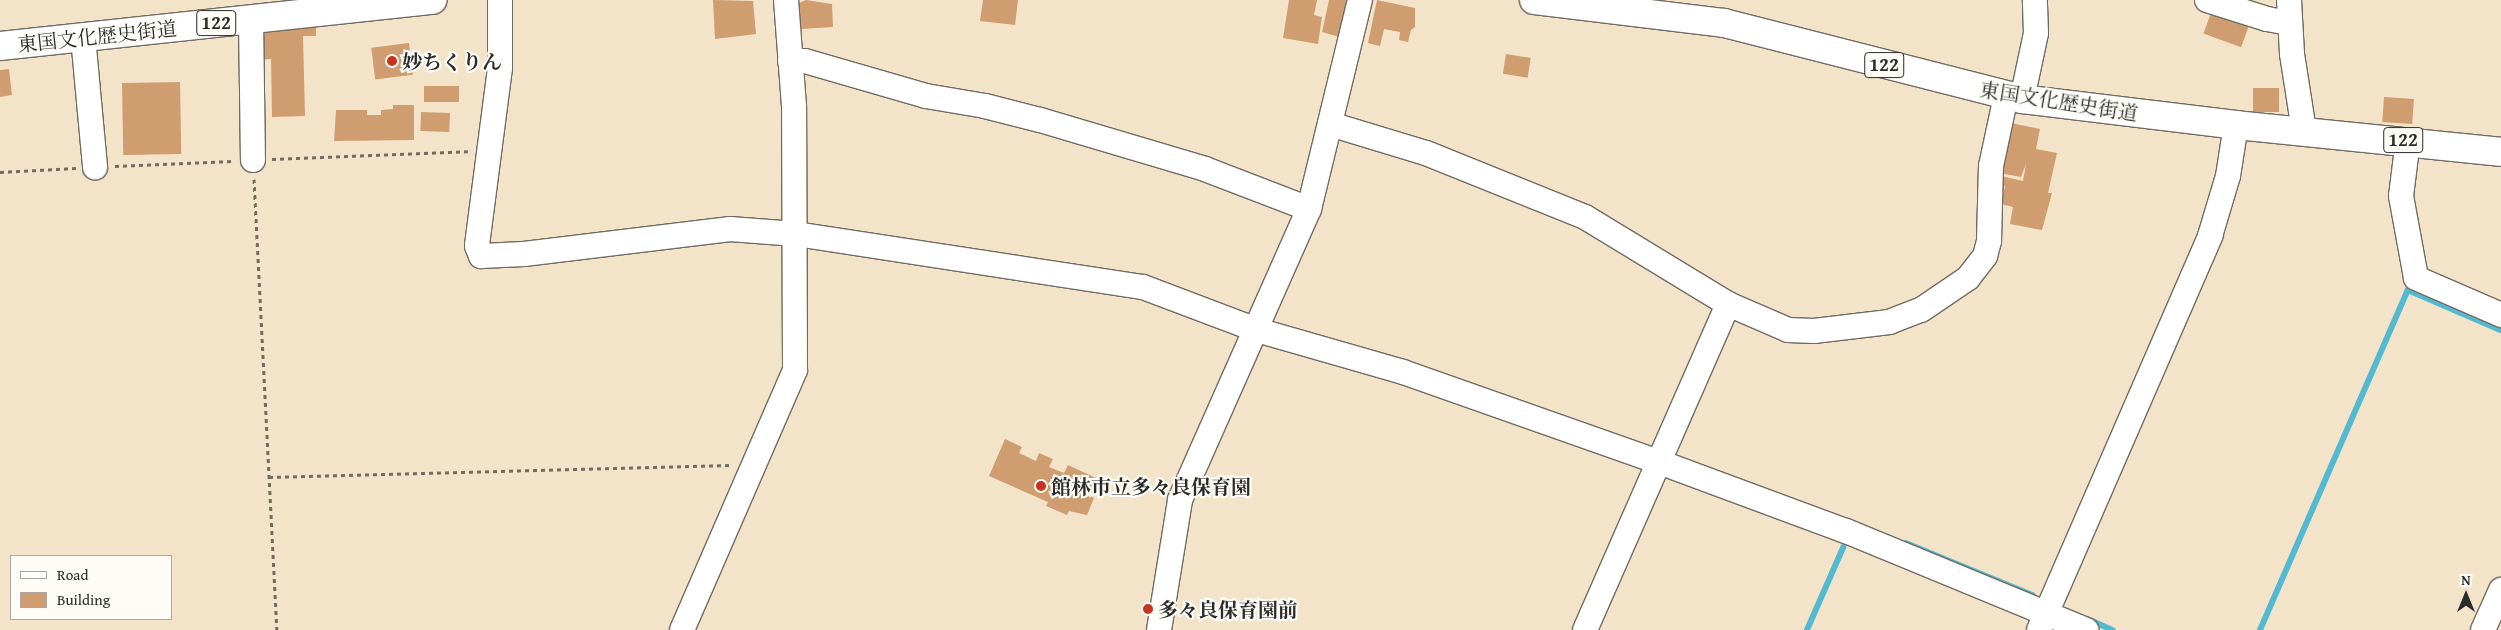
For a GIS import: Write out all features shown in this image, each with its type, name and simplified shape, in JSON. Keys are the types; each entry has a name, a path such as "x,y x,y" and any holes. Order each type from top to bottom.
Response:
{"highway":[{"name":"東国文化歴史街道","path":"0,46 433,0"},
{"name":"東国文化歴史街道","path":"1544,1 1724,23 2014,98 2236,125 2408,140 2501,152"}],"street":[{"path":"500,0 500,68 477,246 480,256 524,254 730,229 796,234 1143,287 1257,330 1403,372 1658,462 1846,531 2043,621 2086,630"},
{"path":"682,630 795,370 796,234 786,0"},
{"path":"1159,630 1180,500 1197,456 1257,330 1309,209 1360,0"},
{"path":"1330,124 1426,153 1585,218 1728,304 1788,330 1814,331 1888,322 1913,313 1968,278 1984,256 1989,241 1991,166 2036,33 2035,0"},
{"path":"2207,0 2267,19 2289,11 2304,131"},
{"path":"250,19 253,160"},
{"path":"84,37 95,167"},
{"path":"790,61 806,61 926,96 985,106 1040,120 1205,169 1309,209"},
{"path":"2043,621 2217,219 2228,176 2236,125"},
{"path":"2408,140 2401,196 2416,278 2501,315"},
{"path":"1584,630 1728,304"},
{"path":"2483,630 2501,590"}],"path":[{"path":"0,172 489,150"},
{"path":"253,160 277,630"},
{"path":"269,477 755,465"}],"building":[{"path":"713,0 753,1 756,34 715,39"},
{"path":"806,0 832,4 833,27 801,29 799,3"},
{"path":"983,0 1018,0 1015,25 980,21"},
{"path":"1289,0 1317,0 1314,15 1322,17 1318,44 1283,38"},
{"path":"1329,0 1352,0 1343,38 1322,32"},
{"path":"1377,0 1415,8 1415,27 1411,30 1408,42 1399,40 1400,32 1384,29 1380,46 1368,43"},
{"path":"2212,10 2250,24 2241,47 2203,33"},
{"path":"316,23 316,36 303,36 305,116 272,117 271,59 256,60 255,25"},
{"name":"妙ちくりん","path":"409,43 413,75 375,79 371,48"},
{"path":"1506,54 1531,58 1528,78 1503,74"},
{"path":"9,69 12,95 0,97 0,70"},
{"path":"180,82 181,154 123,155 122,83"},
{"path":"424,86 459,86 459,102 424,102"},
{"path":"2253,88 2279,88 2279,112 2253,112"},
{"path":"2384,97 2414,99 2412,124 2382,122"},
{"path":"393,105 414,105 414,140 334,141 336,110 367,110 367,115 381,115 381,110 393,109"},
{"path":"421,112 450,113 449,132 420,131"},
{"path":"2011,123 2040,129 2036,149 2057,153 2048,193 2052,193 2042,230 2010,224 2013,207 2001,204 2005,186 1999,185 2001,176 2023,181 2026,164 2021,177 2000,173"},
{"path":"1005,439 1022,447 1019,453 1036,461 1039,453 1053,459 1049,467 1064,473 1068,465 1098,479 1090,496 1094,498 1087,515 1069,511 1067,515 1046,506 1048,502 989,476"}],"waterway":[{"path":"2260,630 2408,290 2501,330"},
{"path":"1906,543 2033,595"},
{"path":"1807,630 1843,548"},
{"path":"2088,619 2113,630"}],"place":[{"name":"妙ちくりん","path":"392,61"},
{"name":"館林市立多々良保育園","path":"1041,486"},
{"name":"多々良保育園前","path":"1148,609"}]}
